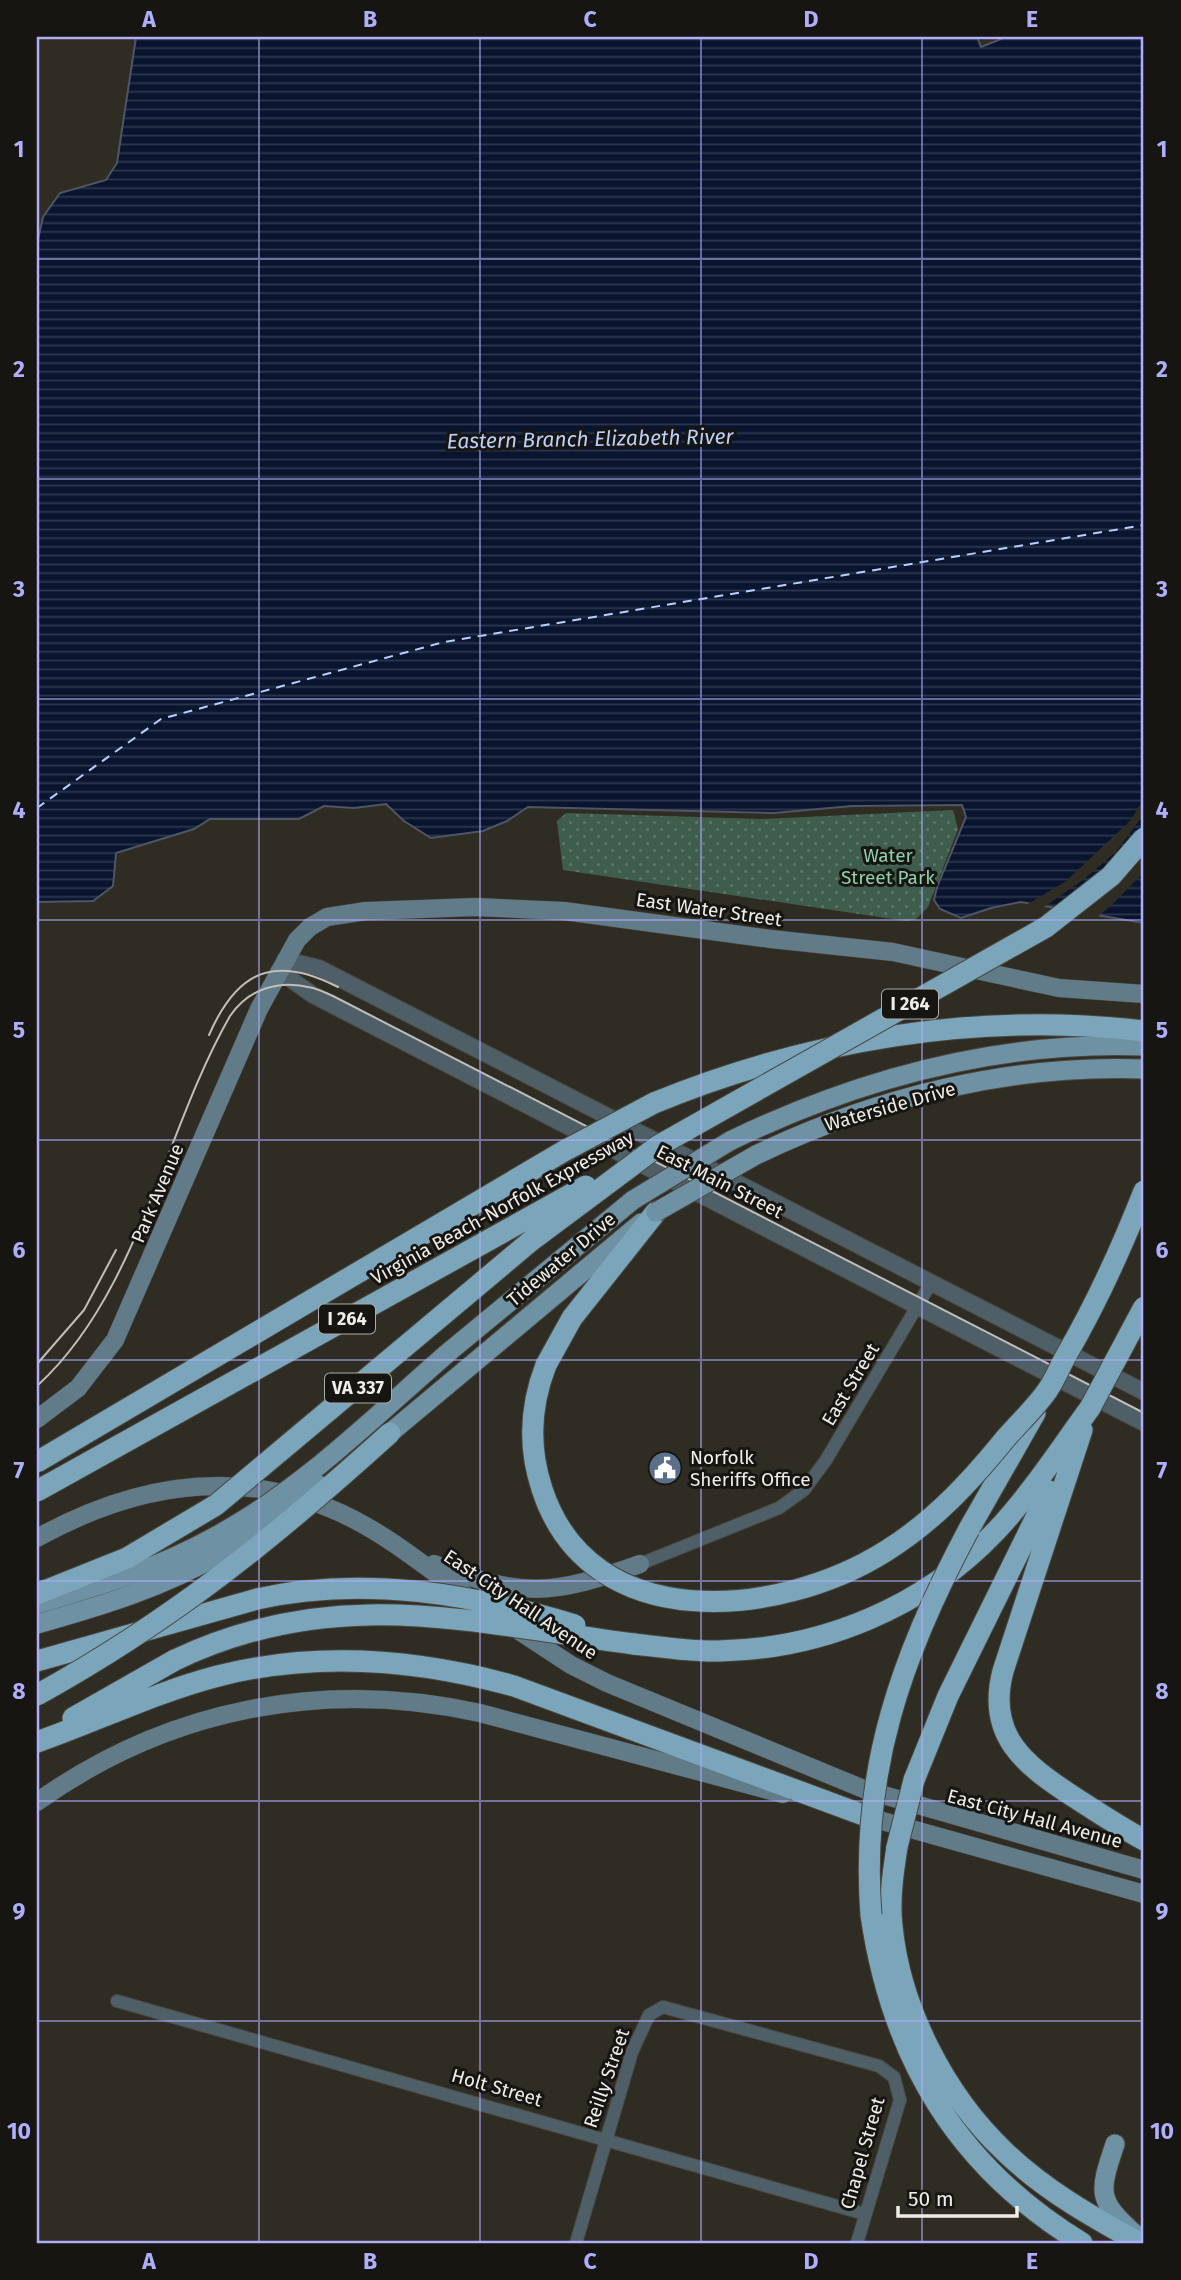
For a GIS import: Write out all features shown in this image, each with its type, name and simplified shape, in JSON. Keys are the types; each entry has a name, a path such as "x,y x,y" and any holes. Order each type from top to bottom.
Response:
{"highway":[{"name":"I 264","path":"658,1146 1046,927 1111,876 1144,838"},
{"path":"37,1462 564,1151 654,1103 761,1064 874,1040 998,1026 1095,1026 1144,1031"},
{"name":"Virginia Beach-Norfolk Expressway","path":"37,1492 658,1146"},
{"name":"VA 337","path":"37,1594 128,1558 216,1505 533,1241 658,1146"},
{"path":"1082,2243 1015,2197 979,2161 947,2121 917,2071 895,2021 880,1967 871,1915 868,1841 873,1793 885,1727 902,1675 950,1565 1093,1304 1144,1191"},
{"path":"656,1212 572,1318 546,1365 534,1406 532,1440 539,1481 554,1517 578,1549 617,1580 660,1597 694,1602 732,1601 785,1592 835,1576 883,1552 927,1521 969,1483 1048,1390"},
{"path":"1142,2243 1056,2193 988,2136 949,2081 915,2016 898,1961 891,1905 897,1847 914,1780 948,1696 1090,1408 1144,1307"},
{"path":"37,1740 175,1660 241,1633 292,1620 348,1613 425,1616 688,1650 738,1650 786,1644 833,1633 893,1608 956,1568 1015,1510 1090,1408"},
{"path":"1090,1408 1003,1671 999,1693 1000,1715 1013,1746 1033,1770 1144,1840"},
{"path":"37,1695 108,1654 225,1576 310,1506 390,1433"},
{"path":"37,1661 257,1599 338,1587 410,1590 551,1618 634,1644"},
{"path":"37,1740 216,1676 291,1663 385,1662 461,1672 514,1686 866,1816"}],"main road":[{"name":"East Water Street","path":"282,965 305,931 319,921 338,914 384,910 535,908 893,952 1037,984 1144,994"},
{"name":"Park Avenue","path":"37,1419 78,1388 115,1340 259,1009 282,965"},
{"name":"Tidewater Drive","path":"37,1604 144,1570 192,1549 242,1521 314,1467 633,1200 730,1141 824,1100 927,1068 1066,1046 1144,1046"},
{"name":"Waterside Drive","path":"656,1212 756,1155 835,1120 943,1088 1041,1072 1144,1069"},
{"name":"Tidewater Drive","path":"37,1624 139,1593 203,1564 260,1529 390,1433 587,1266 656,1212"},
{"name":"East City Hall Avenue","path":"37,1538 93,1510 131,1497 186,1486 221,1486 283,1494 318,1504 354,1520 411,1555 537,1644 607,1684 878,1795 1144,1870"},
{"path":"411,1555 473,1579 523,1590 570,1586 640,1564"},
{"path":"37,1802 124,1749 206,1718 293,1701 374,1698 430,1703 480,1713 866,1816 1144,1894"},
{"path":"1115,2144 1103,2181 1104,2199 1115,2216 1142,2243"}],"street":[{"name":"East Main Street","path":"282,965 326,972 1144,1392"},
{"name":"East Main Street","path":"282,965 313,995 1144,1423"},
{"name":"East Street","path":"640,1564 779,1508 804,1490 826,1460 931,1283"},
{"name":"Holt Street","path":"117,2001 865,2214"},
{"name":"Reilly Street","path":"576,2243 632,2052 654,2010 670,2007 737,2025"},
{"name":"Chapel Street","path":"737,2025 854,2058 889,2071 899,2087 900,2100 857,2243"}],"green space":[{"name":"Water Street Park","path":"953,810 958,829 928,907 915,920 906,921 563,870 557,821 566,813 763,819"}],"water":[{"name":"Eastern Branch Elizabeth River","path":"136,37 977,37 981,47 1006,37 1144,37 1144,923 1021,902 961,918 940,909 934,900 966,817 962,805 852,806 774,813 528,807 507,821 483,831 431,838 404,821 386,804 354,808 324,806 299,819 210,819 194,829 116,853 113,886 93,901 37,902 37,244 43,217 60,193 106,180 117,163"}],"pier":[{"path":"1144,799 1144,814 1116,852 1083,880 1047,905 1040,909 1024,906 1065,882 1130,821"},
{"path":"1144,825 1144,872 1111,906 1094,919 1051,911 1106,869"}],"ferry route":[{"path":"37,808 161,719 444,642 1144,525"}],"tram line":[{"path":"209,1035 232,996 245,983 260,975 276,971 295,972 338,987"},
{"path":"37,1386 72,1348 101,1305 125,1259 186,1110 230,1016 251,995 264,989 291,985 305,986 333,996 1144,1413"},
{"path":"37,1364 84,1310 116,1250"}],"place":[{"name":"Norfolk Sheriffs Office","path":"665,1468"}]}
